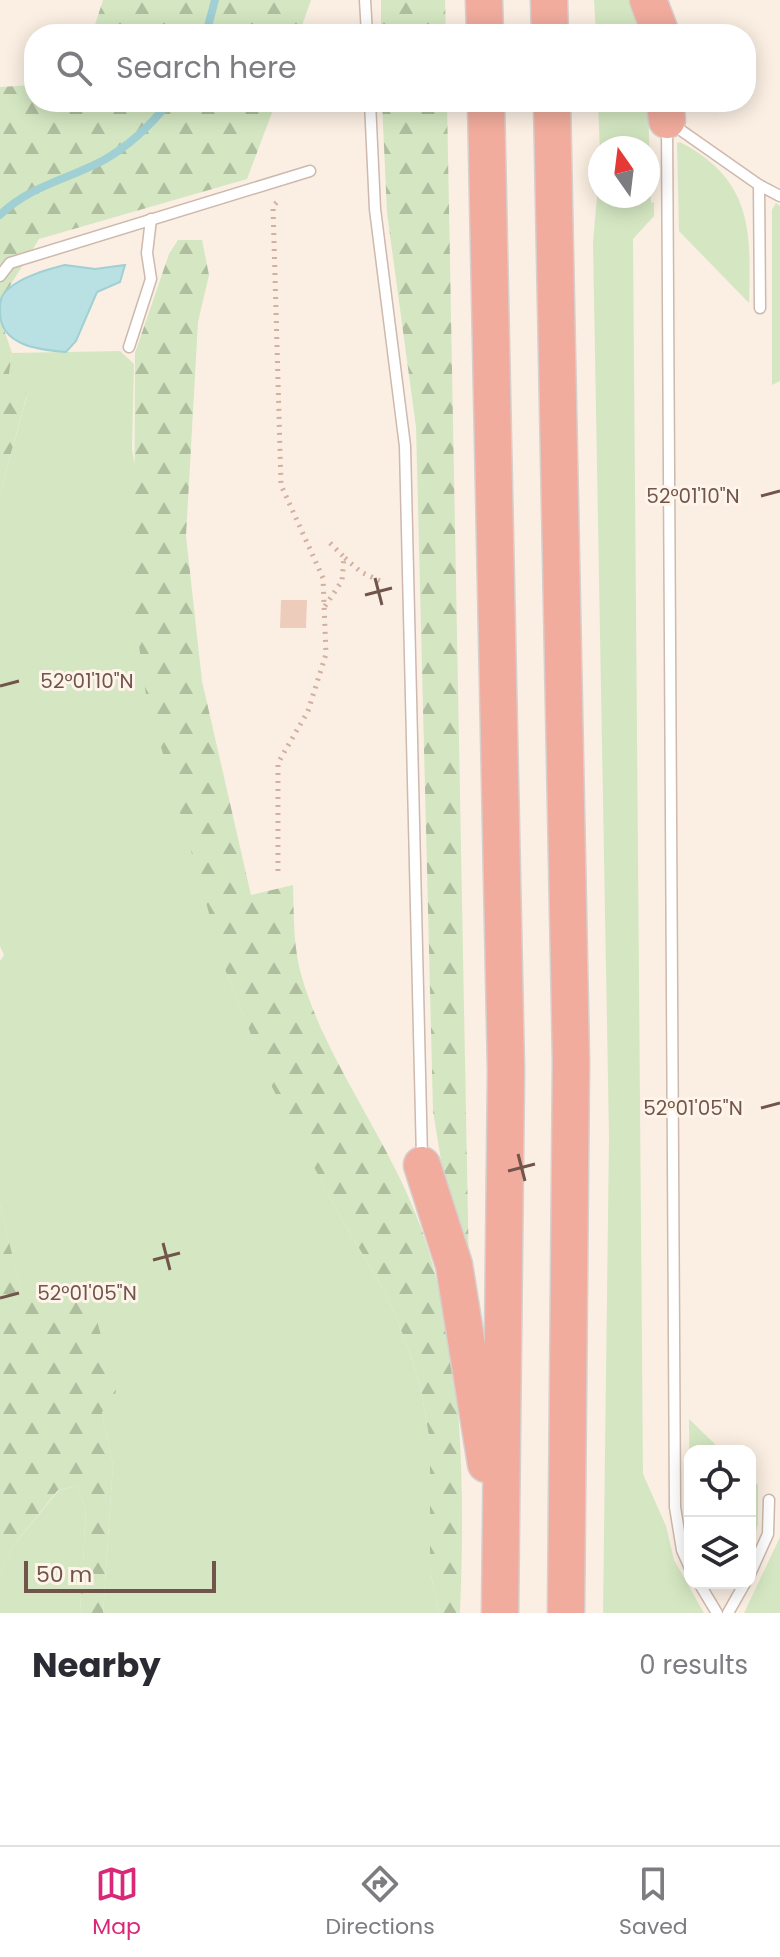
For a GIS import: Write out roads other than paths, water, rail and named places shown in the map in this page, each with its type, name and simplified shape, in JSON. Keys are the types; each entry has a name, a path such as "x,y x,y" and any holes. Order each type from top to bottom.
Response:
{"highway":[{"path":"484,0 485,24"},
{"path":"549,0 550,24"},
{"path":"648,0 657,24"},
{"path":"486,112 506,1071 500,1613"},
{"path":"552,112 571,1061 566,1613"},
{"path":"422,1165 454,1265 501,1557"}],"lane":[{"path":"365,0 366,24"},
{"path":"370,112 375,209 405,446 422,1165"},
{"path":"666,112 675,1507 684,1554"},
{"path":"667,112 759,185 780,196"},
{"path":"0,276 10,263 310,171"},
{"path":"759,185 760,308"},
{"path":"129,347 151,279 147,253 151,219"},
{"path":"756,1561 768,1534 769,1500"},
{"path":"703,1589 717,1613"},
{"path":"728,1613 742,1589"}],"water":[{"path":"65,265 95,269 125,265 120,282 97,292 76,341 66,352 45,350 14,339 2,323 0,305 3,294 28,277"}],"waterway":[{"path":"209,24 215,0"},
{"path":"0,215 36,190 114,154 140,134 161,112"}]}
